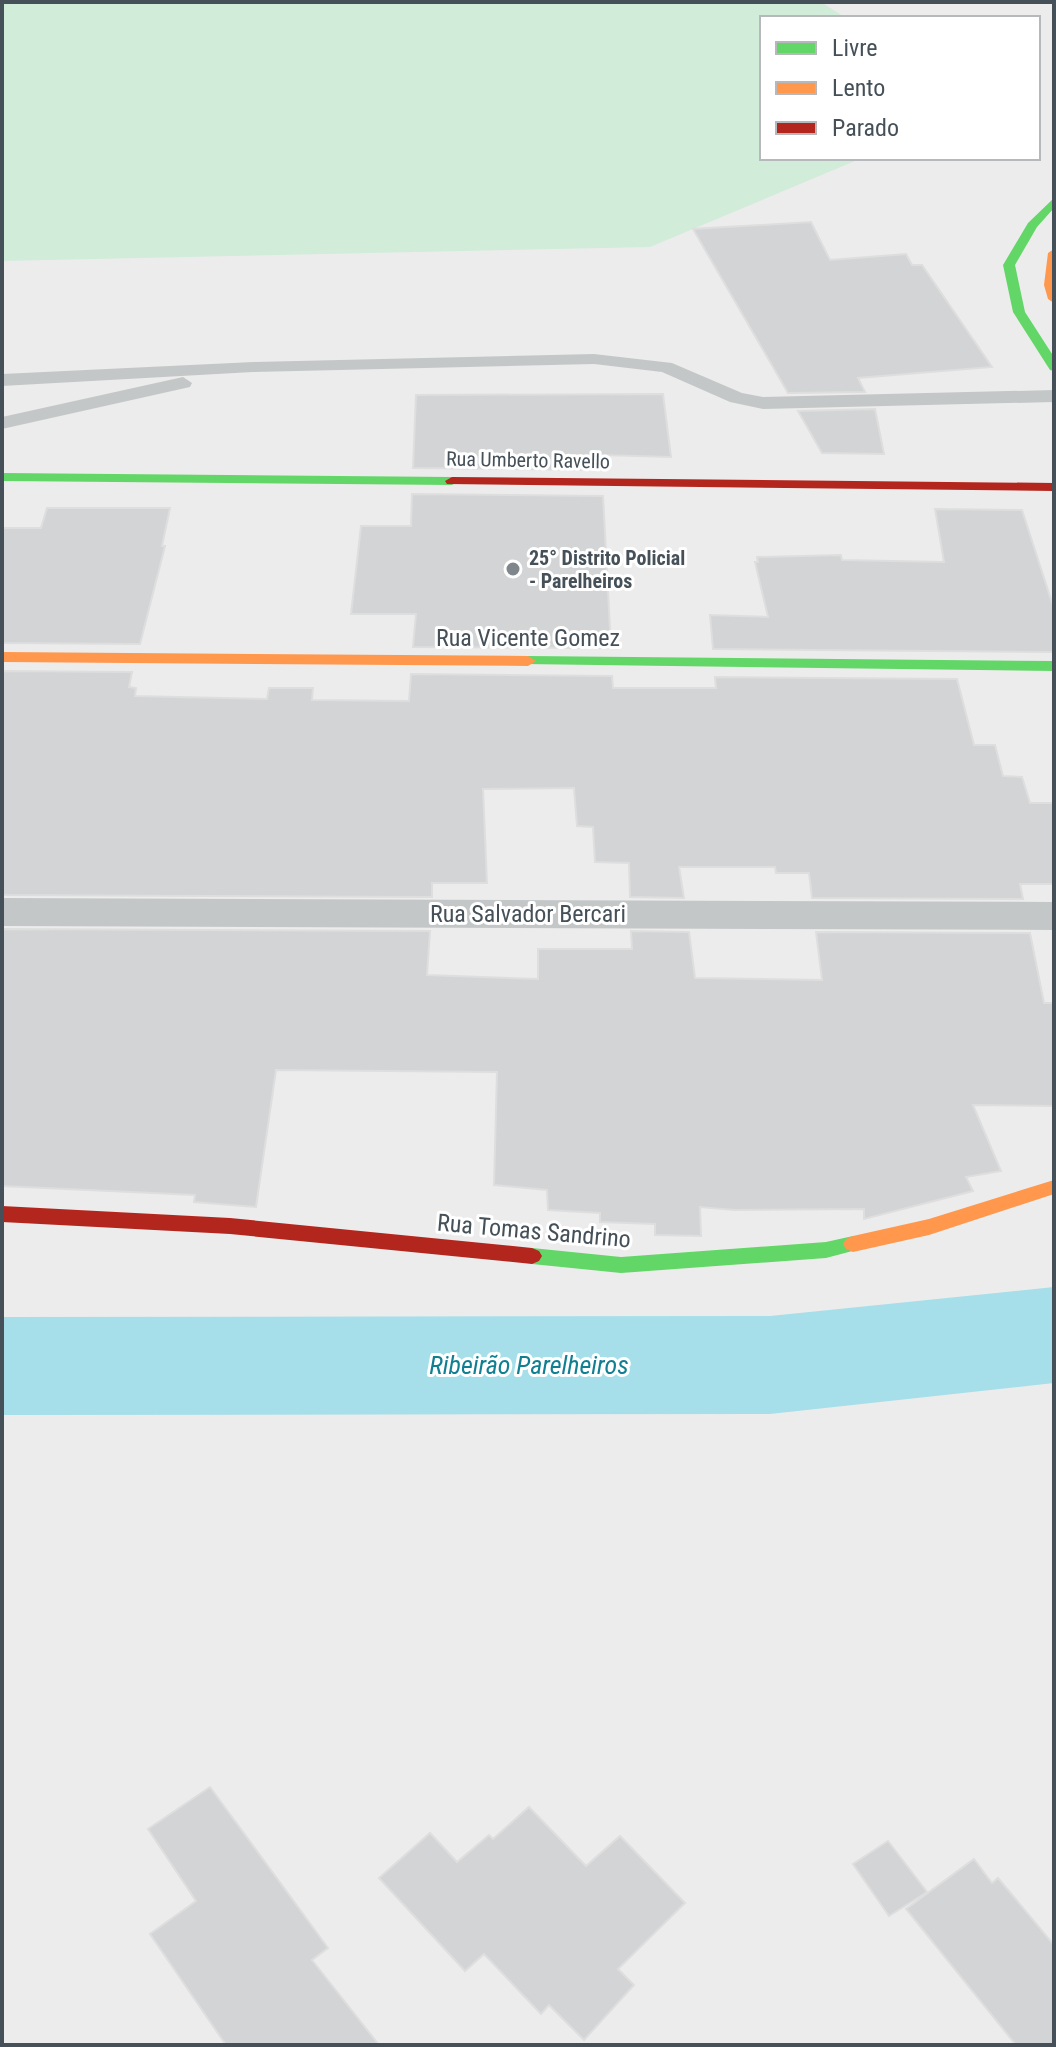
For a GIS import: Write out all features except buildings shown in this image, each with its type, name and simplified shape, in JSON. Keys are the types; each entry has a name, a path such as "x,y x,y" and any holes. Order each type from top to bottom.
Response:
{"street":[{"path":"1054,201 1032,225 1009,265 1019,312 1054,367"},
{"path":"1054,253 1050,285 1054,299"},
{"name":"Rua Umberto Ravello","path":"2,477 1054,487"},
{"name":"Rua Vicente Gomez","path":"2,657 1054,666"},
{"name":"Rua Salvador Bercari","path":"2,912 1054,916"},
{"name":"Rua Tomas Sandrino","path":"2,1214 230,1226 621,1265 826,1250 929,1227 1054,1187"}],"lane":[{"path":"2,380 253,367 594,359 666,367 737,398 763,403 1054,396"},
{"path":"2,423 253,367"}],"green space":[{"path":"2,2 821,2 843,16 760,16 760,160 857,160 650,247 2,261"}],"waterway":[{"name":"Ribeirão Parelheiros","path":"2,1366 770,1365 1054,1335"}],"traffic: fast":[{"path":"1054,201 1032,225 1009,265 1019,312 1054,367"},
{"path":"2,477 452,481"},
{"path":"528,661 1054,666"},
{"path":"532,1256 621,1265 826,1250 853,1244"}],"traffic: slow":[{"path":"1054,253 1050,285 1054,299"},
{"path":"2,657 528,661"},
{"path":"853,1244 929,1227 1054,1187"}],"traffic: jam":[{"path":"452,481 1054,487"},
{"path":"2,1214 230,1226 532,1256"}],"place":[{"name":"25° Distrito Policial - Parelheiros","path":"513,569"}]}
